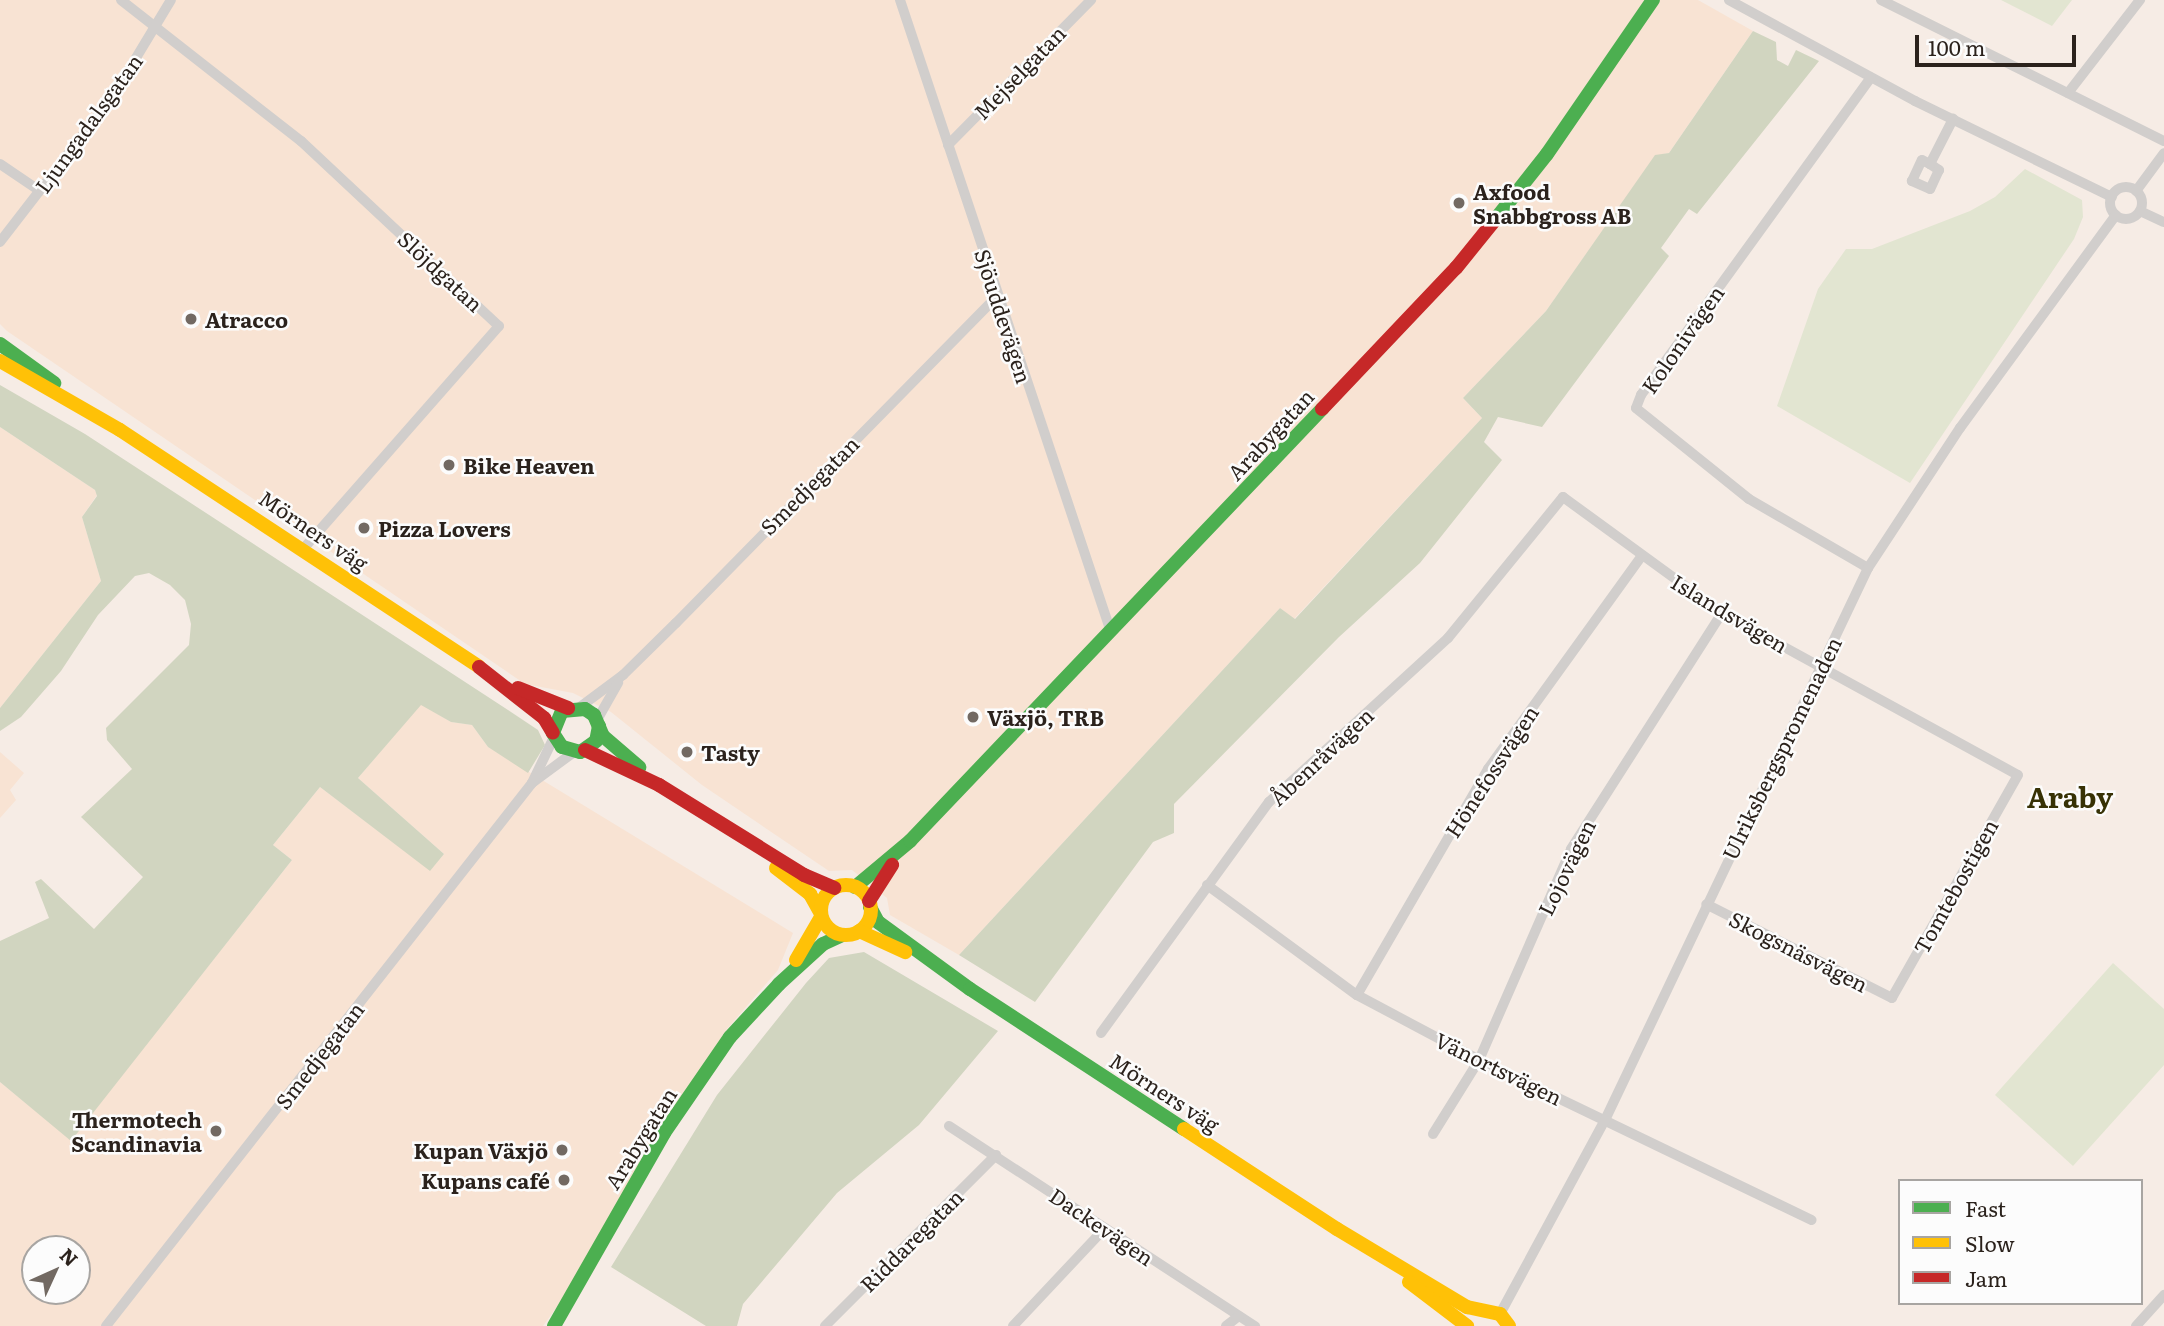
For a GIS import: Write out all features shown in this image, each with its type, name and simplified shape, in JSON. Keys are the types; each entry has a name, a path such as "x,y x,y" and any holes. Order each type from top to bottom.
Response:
{"main road":[{"name":"Arabygatan","path":"1629,29 1638,0"},
{"name":"Arabygatan","path":"855,887 910,841 1465,258 1553,145 1629,29 1653,0"},
{"name":"Mörners väg","path":"0,344 120,430"},
{"name":"Mörners väg","path":"0,361 120,430 304,548 482,668 544,718 554,735"},
{"name":"Mörners väg","path":"482,668 539,699 574,707"},
{"path":"659,785 579,751 562,747 554,735 557,716 574,707 598,723 612,744 659,785 722,827 810,894 828,928 842,935 859,931 866,924 870,904 855,887 834,888 722,827"},
{"path":"579,751 596,741 598,723"},
{"name":"Arabygatan","path":"870,904 910,841"},
{"path":"821,914 826,895 834,888"},
{"name":"Mörners väg","path":"870,904 883,926 970,989 1337,1229 1467,1307 1485,1313"},
{"name":"Arabygatan","path":"779,984 816,933 821,914"},
{"name":"Mörners väg","path":"859,931 873,934 970,989"},
{"name":"Arabygatan","path":"554,1326 663,1133 730,1037 779,984 823,944 842,935"},
{"name":"Mörners väg","path":"1337,1229 1467,1326"},
{"path":"1473,1326 1485,1313 1505,1320"}],"street":[{"path":"121,0 156,26"},
{"name":"Ljungadalsgatan","path":"0,242 113,96 171,0"},
{"name":"Sjöuddevägen","path":"900,0 1111,632"},
{"name":"Mejselgatan","path":"948,145 1091,0"},
{"path":"1729,0 1953,119 2112,197"},
{"path":"1738,0 1748,8"},
{"path":"1881,0 2164,141"},
{"path":"2068,93 2140,0"},
{"name":"Slöjdgatan","path":"156,26 300,141 499,326 304,548"},
{"name":"Kolonivägen","path":"1868,568 1749,499 1636,408 1641,395 1871,76"},
{"path":"1930,164 1953,119"},
{"path":"2136,191 2164,153"},
{"path":"0,164 40,191"},
{"path":"2123,188 2136,191 2141,198 2140,211 2129,219 2116,215 2112,197 2123,188"},
{"path":"2140,211 2164,222"},
{"name":"Ulriksbergspromenaden","path":"1505,1320 1605,1120 1868,568 1960,428 2116,215"},
{"name":"Smedjegatan","path":"574,707 623,675 997,296"},
{"name":"Islandsvägen","path":"1563,497 1640,557 1723,613 2018,775"},
{"name":"Åbenråvägen","path":"1101,1033 1269,802 1448,638 1563,497"},
{"name":"Hönefossvägen","path":"1357,995 1488,769 1640,557"},
{"name":"Lojovägen","path":"1433,1134 1479,1060 1571,849 1723,613"},
{"name":"Smedjegatan","path":"598,723 623,675"},
{"name":"Smedjegatan","path":"106,1326 532,783 554,735"},
{"name":"Smedjegatan","path":"532,783 579,751"},
{"name":"Tomtebostigen","path":"1892,998 2018,775"},
{"name":"Vänortsvägen","path":"1207,885 1357,995 1479,1060 1811,1220"},
{"name":"Skogsnäsvägen","path":"1706,904 1892,998"},
{"name":"Dackevägen","path":"948,1126 1255,1326"},
{"name":"Riddaregatan","path":"825,1326 996,1155"},
{"path":"1013,1326 1105,1228"},
{"path":"2136,1326 2164,1295"},
{"path":"1226,1326 1239,1316"}],"shaded area":[{"path":"0,0 1698,0 1753,31 1669,153 1655,156 1546,311 1463,398 1482,418 1294,619 1280,608 959,955 890,915 887,898 852,870 829,871 702,785 611,712 573,693 525,684 7,331 0,324"},
{"path":"0,427 95,490 97,495 82,517 101,581 0,708"},
{"path":"421,704 451,722 472,725 488,747 793,933 778,970 727,1029 664,1124 564,1297 543,1326 0,1326 0,1082 71,1140 292,860 273,845 320,787 430,870 444,854 358,778"},
{"path":"0,752 24,773 10,790 16,800 0,818"}],"green space":[{"path":"2001,0 2072,0 2052,26"},
{"path":"1753,31 1776,42 1777,60 1788,66 1796,50 1819,61 1697,214 1689,209 1661,248 1669,256 1542,427 1498,417 1484,442 1502,460 1420,563 1339,637 1174,804 1174,833 1153,842 1035,1002 959,955 1280,608 1295,619 1482,418 1463,398 1546,311 1655,155 1669,153"},
{"path":"2025,169 2082,200 2083,217 2074,239 1910,483 1777,406 1818,289 1846,249 1872,249 1970,211 1995,197"},
{"path":"0,385 85,434 508,710 538,730 545,745 528,773 488,747 472,725 451,722 421,705 358,778 444,854 430,871 320,787 273,845 292,860 71,1141 0,1082 0,941 49,918 35,882 41,879 94,929 143,877 81,817 132,769 107,740 106,728 189,645 191,624 185,600 170,585 149,573 135,576 98,615 61,671 21,717 0,731 0,708 101,581 82,517 97,496 95,490 0,427"},
{"path":"864,952 998,1031 919,1125 837,1193 743,1304 737,1326 706,1326 611,1267 717,1095 806,983 829,958"},
{"path":"2113,963 2164,1009 2164,1065 2073,1166 1995,1095"}],"traffic: fast":[{"path":"1494,221 1547,154 1653,0"},
{"path":"0,344 54,383"},
{"path":"855,887 910,841 1322,409"},
{"path":"599,726 596,741 580,752 562,747 553,733 562,711 585,709 594,715 603,736 639,767"},
{"path":"870,907 878,922 970,989 1184,1129"},
{"path":"554,1326 664,1133 730,1037 779,984 823,944 842,935"}],"traffic: slow":[{"path":"0,361 120,430 479,667"},
{"path":"776,868 810,894 820,912"},
{"path":"846,885 864,892 871,910 864,928 846,935 828,928 821,910 828,892 846,885"},
{"path":"796,960 821,917"},
{"path":"859,931 905,952"},
{"path":"1184,1129 1337,1229 1467,1307 1500,1314 1509,1326"},
{"path":"1409,1282 1467,1326"}],"traffic: jam":[{"path":"1322,409 1456,268 1494,221"},
{"path":"479,667 544,718 553,733"},
{"path":"518,688 568,708"},
{"path":"585,750 659,785 804,875 834,888"},
{"path":"869,901 892,865"}],"place":[{"name":"Axfood Snabbgross AB","path":"1459,203"},
{"name":"Atracco","path":"191,319"},
{"name":"Bike Heaven","path":"449,465"},
{"name":"Pizza Lovers","path":"364,528"},
{"name":"Växjö, TRB","path":"973,717"},
{"name":"Tasty","path":"687,752"},
{"name":"Thermotech Scandinavia","path":"216,1131"},
{"name":"Kupan Växjö","path":"562,1150"},
{"name":"Kupans café","path":"564,1180"}],"district":[{"name":"Araby","path":"2070,796"}]}
